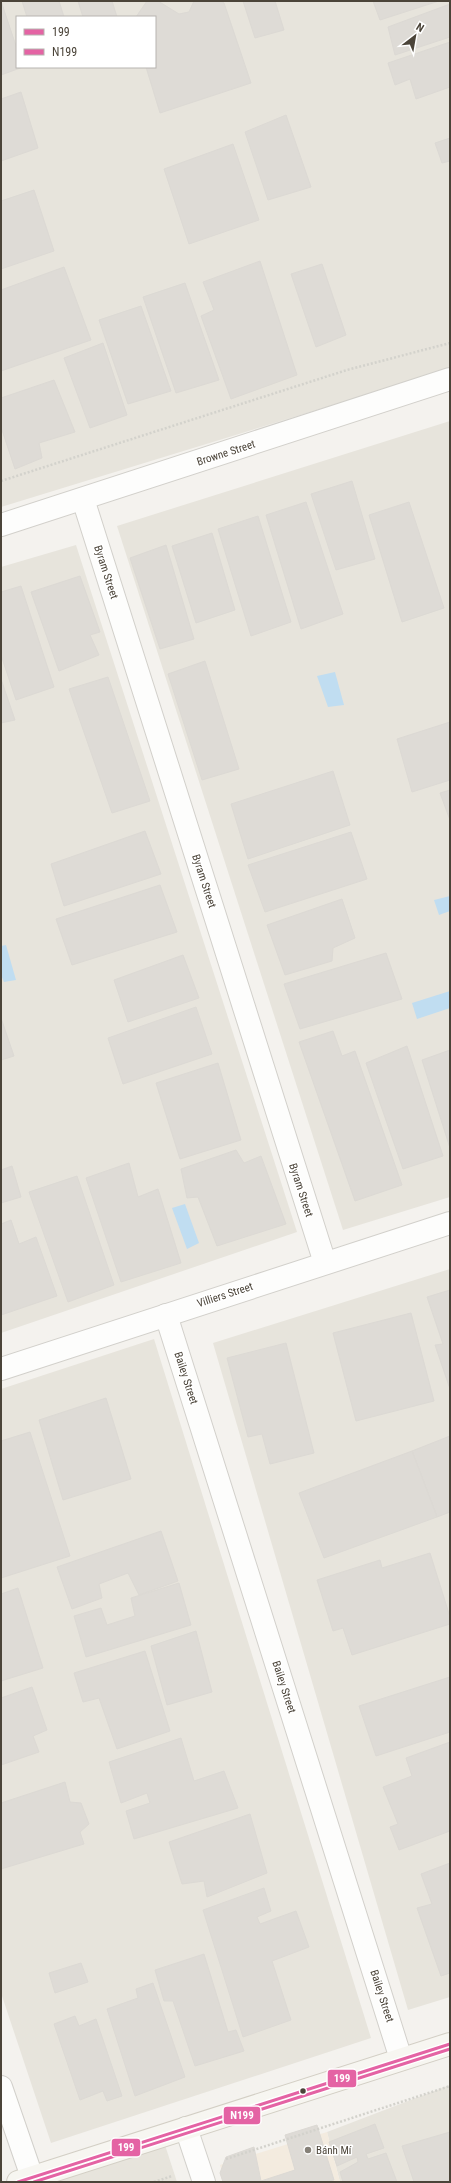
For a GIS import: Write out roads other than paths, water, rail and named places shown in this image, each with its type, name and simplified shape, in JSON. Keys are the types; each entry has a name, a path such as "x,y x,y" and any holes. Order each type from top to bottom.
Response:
{"street":[{"name":"Browne Street","path":"1,525 450,379"},
{"name":"Byram Street","path":"83,499 325,1263"},
{"name":"Villiers Street","path":"1,1369 450,1223"},
{"name":"Bailey Street","path":"166,1315 402,2059"},
{"path":"1,2087 25,2180 450,2044"},
{"path":"186,2128 202,2175"}],"water":[{"path":"335,672 344,705 328,707 317,676"},
{"path":"450,896 450,911 439,915 434,900"},
{"path":"6,945 16,980 4,982 1,975 1,946"},
{"path":"450,991 450,1008 417,1019 412,1003"},
{"path":"185,1204 199,1243 187,1249 172,1208"}],"place":[{"name":"Bánh Mí","path":"308,2150"}]}
